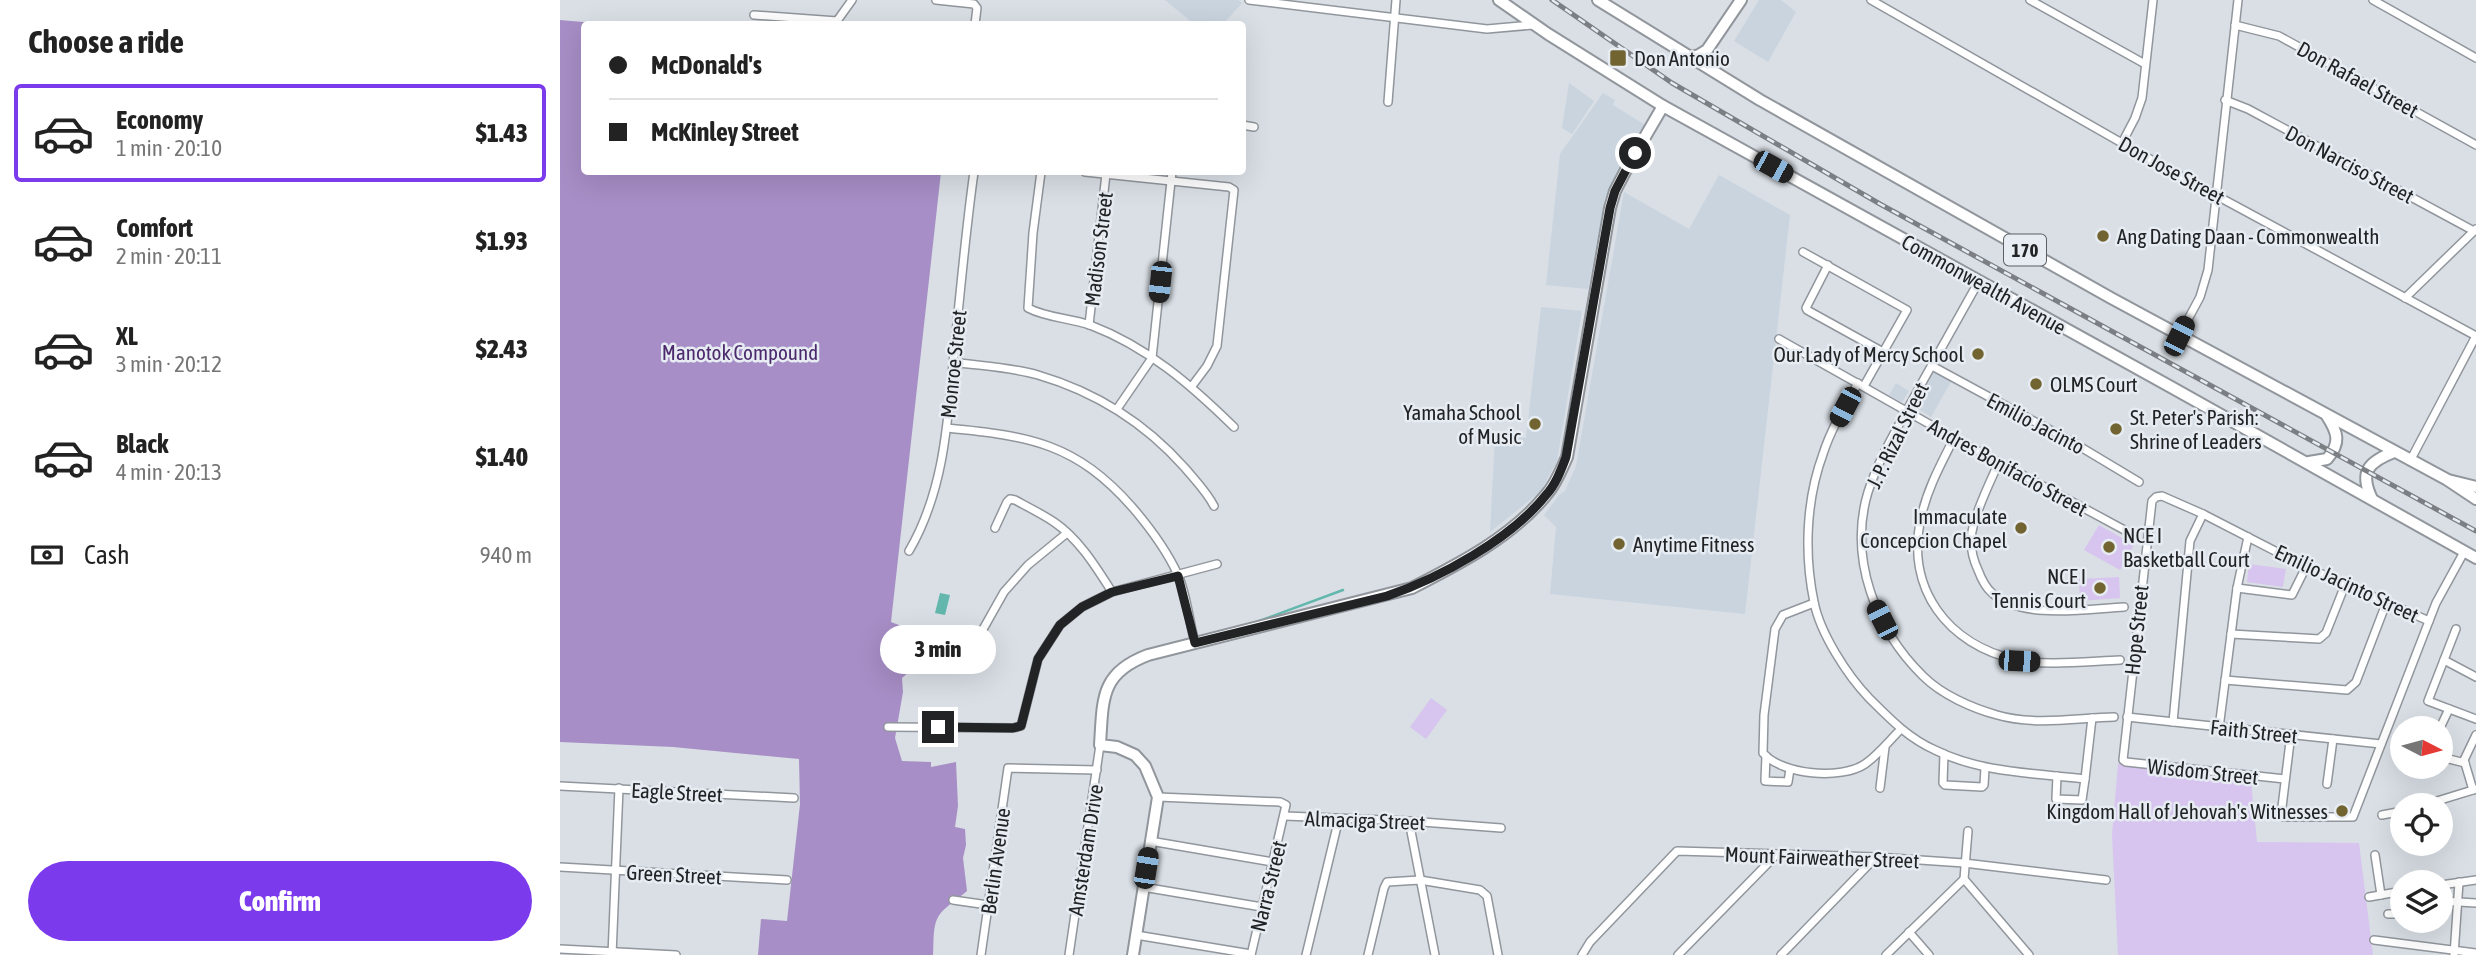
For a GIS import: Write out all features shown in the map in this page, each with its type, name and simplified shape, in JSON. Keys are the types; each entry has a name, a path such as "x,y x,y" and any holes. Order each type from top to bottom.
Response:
{"main road":[{"name":"Commonwealth Avenue","path":"1499,0 1663,106 2476,558"},
{"name":"170","path":"1598,0 1708,69 2179,336 2446,479 2476,499"},
{"path":"1689,58 1707,50 1741,0"},
{"path":"1707,50 1705,61 1708,69"},
{"path":"1133,955 1158,797 1145,766 1135,755 1117,747 1100,745 1105,697 1116,671 1148,654 1387,596 1412,587 1496,540 1547,494 1558,478 1569,446 1615,191 1663,106"},
{"path":"2306,462 2327,459 2338,442 2336,430 2326,414"},
{"path":"2372,500 2365,483 2367,472 2377,460 2394,453"},
{"name":"170","path":"2446,479 2476,487"},
{"path":"2446,479 2476,493"}],"street":[{"path":"754,15 837,21 852,0"},
{"path":"936,0 974,4 975,21"},
{"path":"1249,0 1487,29 1535,24"},
{"path":"1388,102 1396,0"},
{"name":"Don Jose Street","path":"1871,0 2122,143 2476,336"},
{"path":"2030,0 2145,64"},
{"path":"2122,143 2140,108 2153,0"},
{"path":"2179,336 2200,296 2208,270 2238,0"},
{"path":"2373,0 2476,58"},
{"name":"Don Rafael Street","path":"2235,25 2279,36 2476,145"},
{"name":"Don Narciso Street","path":"2225,100 2248,109 2475,230"},
{"path":"1246,126 1254,127"},
{"name":"Monroe Street","path":"909,551 922,527 935,491 947,428 974,175"},
{"path":"1041,175 1028,308 1089,325 1122,340 1192,386 1234,427"},
{"name":"Madison Street","path":"1089,325 1106,175"},
{"path":"1115,175 1229,187 1234,190 1217,346 1208,366 1192,386"},
{"path":"1117,409 1152,358 1171,175"},
{"path":"2405,298 2475,230"},
{"path":"1803,252 1907,310 1832,432 1814,485 1808,545 1814,603 1819,619 1848,673 1900,730 1944,754 1985,768 2085,779"},
{"path":"1828,265 1807,310 1883,352"},
{"name":"J. P. Rizal Street","path":"1979,281 1906,411 1875,473 1861,526 1865,575 1875,606 1889,634 1924,678 1951,696 1998,716 2030,720 2114,717"},
{"path":"2410,461 2476,336"},
{"name":"Andres Bonifacio Street","path":"1779,339 2128,532"},
{"path":"953,362 1036,374 1076,388 1117,409 1166,447 1206,492 1214,506"},
{"name":"Emilio Jacinto","path":"1932,366 2140,482"},
{"path":"947,428 994,432 1058,449 1087,464 1110,483 1150,527 1178,576 1195,643"},
{"path":"1954,438 1930,486 1918,536 1919,567 1924,588 1940,616 1971,644 2019,661 2120,660"},
{"path":"1999,462 1974,523 1972,535 1973,559 1989,591 2022,608 2067,611 2124,607"},
{"name":"Emilio Jacinto Street","path":"2151,501 2162,496 2306,567 2429,621"},
{"path":"995,528 1010,499 1056,523 1087,555 1112,592"},
{"name":"Hope Street","path":"2127,717 2151,501"},
{"path":"2173,722 2190,541 2203,514"},
{"path":"892,662 954,666 964,663 1004,592 1028,565 1067,533"},
{"path":"2219,728 2236,588 2248,537"},
{"path":"2291,734 2280,811 2284,817 2351,818 2355,815 2429,621 2465,552"},
{"path":"888,727 1021,726 1041,652 1060,625 1082,607 1112,592 1217,564"},
{"path":"2236,588 2292,595 2306,567"},
{"path":"2231,634 2319,639 2326,633 2345,584"},
{"path":"2225,680 2347,690 2356,682 2387,601"},
{"path":"1814,603 1783,615 1775,629 1764,715 1762,749 1766,756 1790,769 1826,773 1848,772 1865,764 1900,730"},
{"path":"2456,629 2428,701 2476,719"},
{"path":"2444,660 2476,677"},
{"path":"2446,716 2449,709"},
{"name":"Faith Street","path":"2127,717 2382,744"},
{"name":"Wisdom Street","path":"2127,717 2122,757 2126,762 2285,779"},
{"path":"2057,776 2056,799 2082,800 2092,718"},
{"path":"2328,784 2333,739"},
{"path":"2453,796 2475,790 2465,758 2475,740"},
{"name":"Amsterdam Drive","path":"1069,955 1100,745"},
{"path":"1880,789 1885,746"},
{"path":"1944,754 1945,785 1982,787 1985,768"},
{"path":"1766,756 1765,781 1788,782 1790,769"},
{"path":"2454,760 2465,763"},
{"name":"Berlin Avenue","path":"981,955 1008,768 1097,770"},
{"name":"Eagle Street","path":"560,786 794,799"},
{"path":"612,953 619,788"},
{"name":"Almaciga Street","path":"1158,797 1283,803 1286,805 1285,816 1501,828"},
{"path":"2382,815 2390,813"},
{"name":"Narra Street","path":"1251,954 1285,816"},
{"path":"1306,955 1339,818"},
{"path":"1409,821 1435,955"},
{"path":"1968,831 1964,879 2029,955"},
{"path":"1150,841 1273,862"},
{"name":"Mount Fairweather Street","path":"1582,955 1590,942 1676,852 1876,857 1964,863 2106,880"},
{"path":"1678,955 1776,855"},
{"path":"2375,855 2381,895"},
{"path":"1781,955 1876,857"},
{"name":"Green Street","path":"560,867 787,880"},
{"path":"1886,955 1964,879"},
{"path":"1368,955 1387,883 1420,880 1480,890 1487,896 1498,955"},
{"path":"2453,883 2476,880"},
{"path":"2455,953 2459,882"},
{"path":"1143,887 1262,907"},
{"path":"2370,897 2390,893"},
{"path":"953,900 988,905"},
{"path":"2453,902 2476,903"},
{"path":"1909,932 1929,955"},
{"path":"1136,935 1251,954"},
{"path":"2374,940 2474,954"},
{"path":"560,949 676,955"}],"shaded area":[{"path":"1165,0 1238,0 1242,3 1226,21 1190,21"},
{"path":"1759,0 1781,0 1796,12 1768,62 1734,41"},
{"path":"1569,83 1594,101 1572,134 1562,128"},
{"path":"1603,93 1615,100 1613,105 1645,125 1605,198 1588,289 1546,285 1560,154"},
{"path":"1719,175 1790,215 1745,614 1550,594 1556,527 1544,515 1565,491 1576,466 1624,192 1689,229"},
{"path":"1541,307 1582,311 1557,461 1540,492 1490,532 1495,435 1526,438"},
{"path":"1935,369 1952,380 1931,417 1917,408 1922,398 1919,396"},
{"path":"1896,383 1909,391 1902,402 1889,395"},
{"name":"NCE I Basketball Court","path":"2099,525 2134,545 2120,570 2084,550"},
{"path":"2249,564 2286,569 2283,587 2247,582"},
{"name":"NCE I Tennis Court","path":"2119,577 2120,598 2080,601 2079,579"},
{"path":"940,593 950,595 945,615 935,613"},
{"path":"1431,698 1447,710 1426,739 1410,727"},
{"path":"2118,764 2251,781 2257,842 2359,843 2373,955 2118,955 2112,835"}],"green space":[{"name":"Manotok Compound","path":"560,20 581,22 581,175 941,175 891,622 911,633 923,653 917,656 917,665 902,678 903,692 895,738 902,761 931,762 931,767 956,762 958,806 955,827 965,829 963,858 967,891 937,918 933,955 758,955 761,919 787,921 800,804 799,759 673,747 560,742"}],"waterway":[{"path":"1251,624 1343,590"}],"railway":[{"path":"1552,0 1672,83 1880,204 2476,531"}],"place":[{"name":"Don Antonio","path":"1618,58"},
{"name":"Ang Dating Daan - Commonwealth","path":"2103,236"},
{"name":"Our Lady of Mercy School","path":"1978,354"},
{"name":"OLMS Court","path":"2036,384"},
{"name":"Yamaha School of Music","path":"1535,424"},
{"name":"St. Peter's Parish: Shrine of Leaders","path":"2116,429"},
{"name":"Immaculate Concepcion Chapel","path":"2021,528"},
{"name":"Anytime Fitness","path":"1619,544"},
{"name":"NCE I Basketball Court","path":"2109,547"},
{"name":"NCE I Tennis Court","path":"2100,588"},
{"name":"Kingdom Hall of Jehovah's Witnesses","path":"2342,811"}],"route":[{"path":"938,727 1021,726 1041,652 1060,625 1082,607 1112,592 1178,576 1195,643 1387,596 1443,572 1508,531 1547,494 1558,478 1566,457 1591,328 1610,208 1615,191 1635,153"}]}
